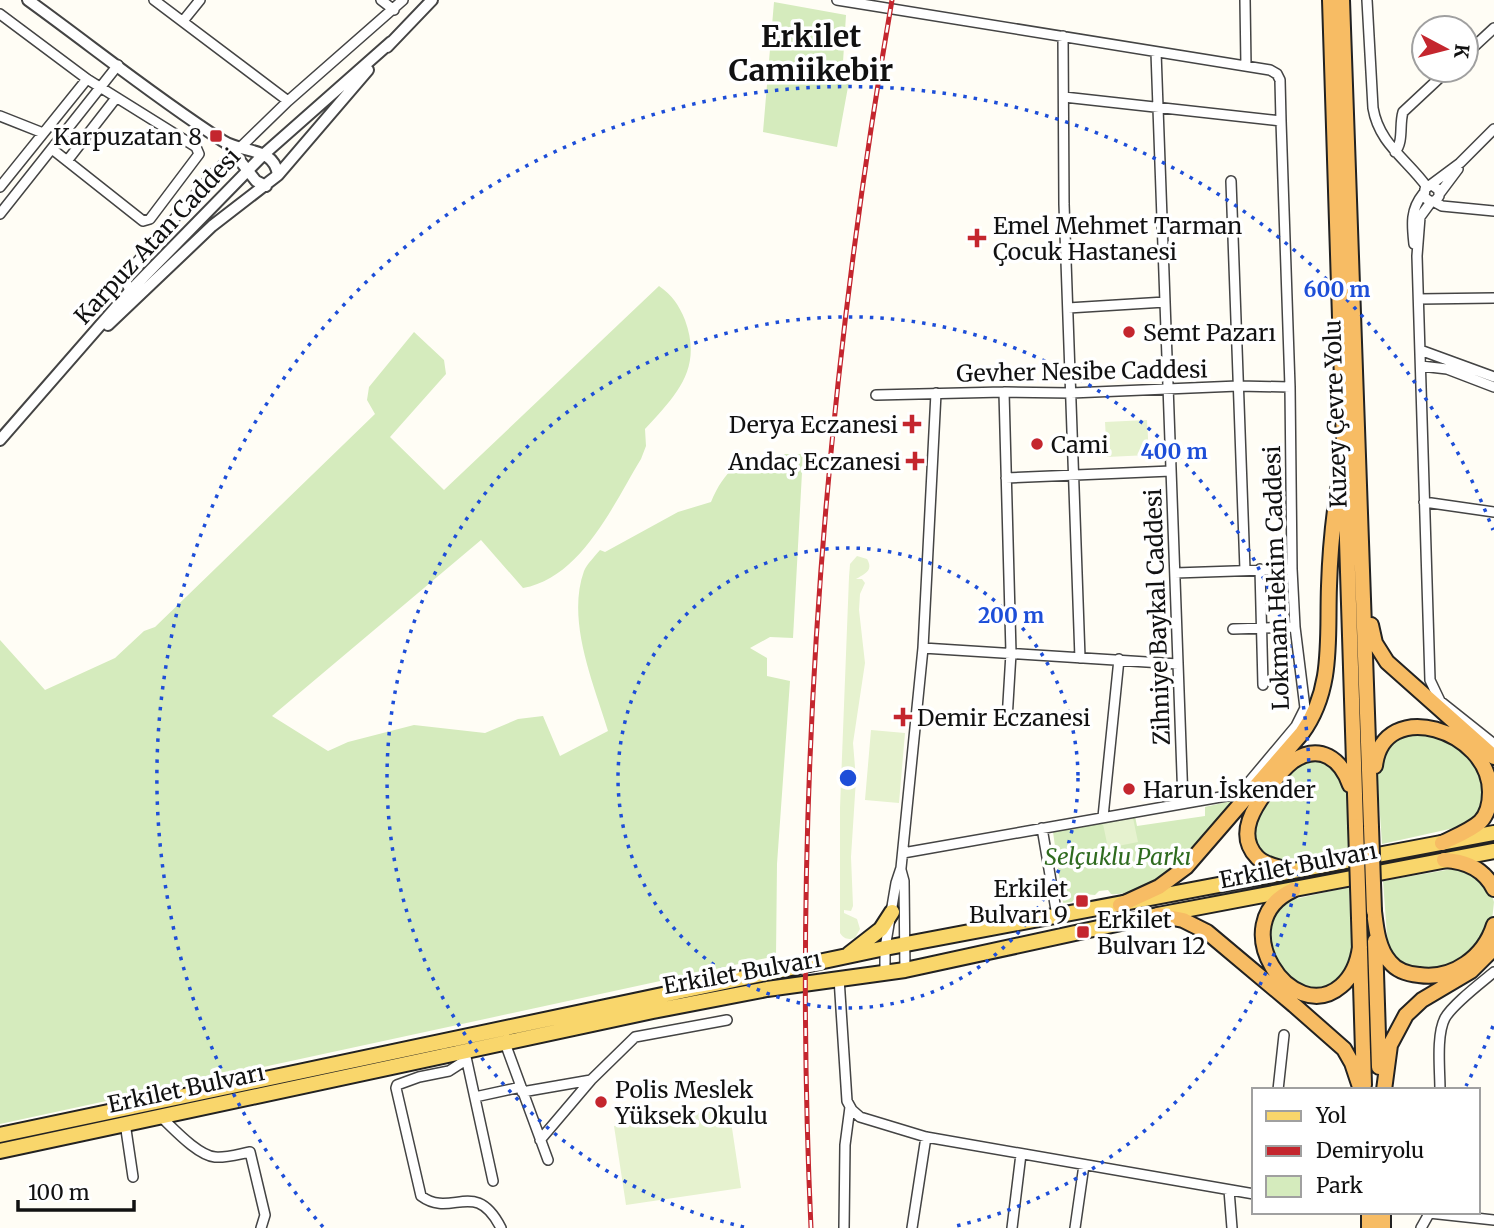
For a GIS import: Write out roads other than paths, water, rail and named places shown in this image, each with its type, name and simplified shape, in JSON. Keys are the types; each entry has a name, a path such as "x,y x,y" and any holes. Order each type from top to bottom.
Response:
{"highway":[{"name":"Kuzey Çevre Yolu","path":"1330,0 1360,947"},
{"name":"Kuzey Çevre Yolu","path":"1342,0 1374,911"},
{"path":"1120,905 1159,887 1186,867 1302,733 1317,709 1328,666 1330,556 1344,457"},
{"path":"1361,514 1368,546 1371,627 1379,650 1387,662 1421,694 1494,757"},
{"path":"1371,802 1377,754 1389,737 1405,729 1417,727 1438,730 1458,738 1473,751 1484,766 1490,784 1489,803 1479,824 1442,843"},
{"path":"1291,871 1259,860 1247,837 1249,822 1257,802 1283,771 1293,761 1304,756 1329,756 1338,762 1345,773 1354,800"},
{"path":"1444,860 1458,862 1477,870 1486,876 1494,889"},
{"path":"1293,890 1283,895 1271,908 1262,929 1269,961 1286,983 1299,992 1310,994 1334,991 1352,973 1360,947"},
{"path":"1374,911 1381,946 1389,962 1406,972 1420,975 1445,974 1468,962 1484,946 1494,925"},
{"path":"1374,911 1382,1088"},
{"path":"1158,915 1183,920 1207,932 1304,1014 1344,1049 1362,1088"},
{"path":"1360,947 1363,1088"},
{"path":"1382,1088 1390,1045 1406,1015 1422,1000 1471,971 1494,948"}],"main road":[{"name":"Erkilet Bulvarı","path":"0,1135 885,948 1494,833"},
{"name":"Erkilet Bulvarı","path":"0,1151 159,1116 465,1056 505,1043 728,996 905,970 1158,915 1494,851"},
{"path":"847,956 881,929 892,912"}],"street":[{"path":"29,0 237,151 263,155 276,164 278,175"},
{"path":"155,0 288,101"},
{"path":"183,21 200,0"},
{"path":"381,0 394,10"},
{"path":"130,291 124,277 214,173 288,101 403,0"},
{"path":"391,42 432,0"},
{"path":"837,0 1246,66 1245,0"},
{"path":"1367,0 1374,115 1381,135 1427,189 1426,199 1436,198"},
{"path":"0,14 100,88 196,147 198,158 150,219 143,221 52,149"},
{"path":"1480,41 1494,28"},
{"path":"1063,36 1068,308 1080,658"},
{"name":"Karpuz Atan Caddesi","path":"0,440 130,291 263,155 391,42"},
{"name":"Karpuz Atan Caddesi","path":"82,347 125,311 212,226 267,186 391,42"},
{"name":"Zihniye Baykal Caddesi","path":"1156,52 1183,802"},
{"path":"0,214 118,65"},
{"name":"Lokman Hekim Caddesi","path":"903,853 1228,796 1240,791 1300,720 1305,708 1295,627 1292,569 1290,387 1279,77 1270,70 1246,66"},
{"path":"0,187 87,79"},
{"path":"1395,152 1400,145 1401,121 1406,109 1433,84"},
{"path":"67,161 117,97"},
{"path":"1064,97 1281,121"},
{"path":"0,117 43,133"},
{"path":"1417,256 1412,216 1415,206 1427,189 1460,163 1494,129"},
{"path":"237,151 247,172 256,181 267,186"},
{"path":"1460,163 1420,217 1417,256 1432,686 1443,705 1494,744"},
{"path":"1231,181 1245,570"},
{"path":"1427,189 1437,188 1436,198 1442,206 1494,211"},
{"path":"1419,299 1494,298"},
{"path":"1068,308 1165,302"},
{"path":"1420,350 1494,377"},
{"path":"1420,366 1447,369 1494,387"},
{"name":"Gevher Nesibe Caddesi","path":"876,395 1290,387"},
{"path":"1004,392 1010,653 1007,720"},
{"path":"885,973 885,948 903,853 923,648 936,393"},
{"path":"1006,478 1171,471"},
{"path":"1424,502 1494,512"},
{"path":"1260,569 1263,685"},
{"path":"1175,573 1292,569"},
{"path":"1233,629 1295,627"},
{"path":"923,648 1178,664"},
{"path":"1103,817 1119,659"},
{"path":"1042,828 1058,916"},
{"path":"901,869 904,881 905,970"},
{"path":"1440,1088 1441,1033 1444,1021 1450,1011 1494,972"},
{"path":"839,978 847,1101 860,1117 926,1137 1252,1194"},
{"path":"540,1140 591,1080 635,1037 727,1020"},
{"path":"1278,1088 1284,1035"},
{"path":"505,1043 548,1160"},
{"path":"465,1056 493,1181"},
{"path":"465,1056 449,1071 419,1077 397,1085 396,1088 421,1196 437,1204 467,1201 478,1203 492,1211 501,1228"},
{"path":"474,1097 591,1080"},
{"path":"844,1228 845,1145 850,1107"},
{"path":"159,1116 208,1156 222,1157 250,1152 265,1215 261,1228"},
{"path":"125,1123 133,1177"},
{"path":"912,1228 926,1137"},
{"path":"1012,1228 1021,1154"},
{"path":"1074,1228 1084,1165"},
{"path":"1230,1190 1232,1228"},
{"path":"1446,1214 1494,1220"}],"railway":[{"path":"811,1228 806,1074 806,920 818,612 847,305 892,0"}],"place":[{"name":"Karpuzatan 8","path":"216,136"},
{"name":"Emel Mehmet Tarman Çocuk Hastanesi","path":"977,238"},
{"name":"Semt Pazarı","path":"1129,332"},
{"name":"Derya Eczanesi","path":"912,424"},
{"name":"Cami","path":"1037,444"},
{"name":"Andaç Eczanesi","path":"915,461"},
{"name":"Demir Eczanesi","path":"903,717"},
{"name":"Harun İskender","path":"1129,789"},
{"name":"Erkilet Bulvarı 9","path":"1082,901"},
{"name":"Erkilet Bulvarı 12","path":"1083,932"},
{"name":"Polis Meslek Yüksek Okulu","path":"601,1102"}],"district":[{"name":"Erkilet Camiikebir","path":"811,53"}],"park label":[{"name":"Selçuklu Parkı","path":"1118,856"}]}
